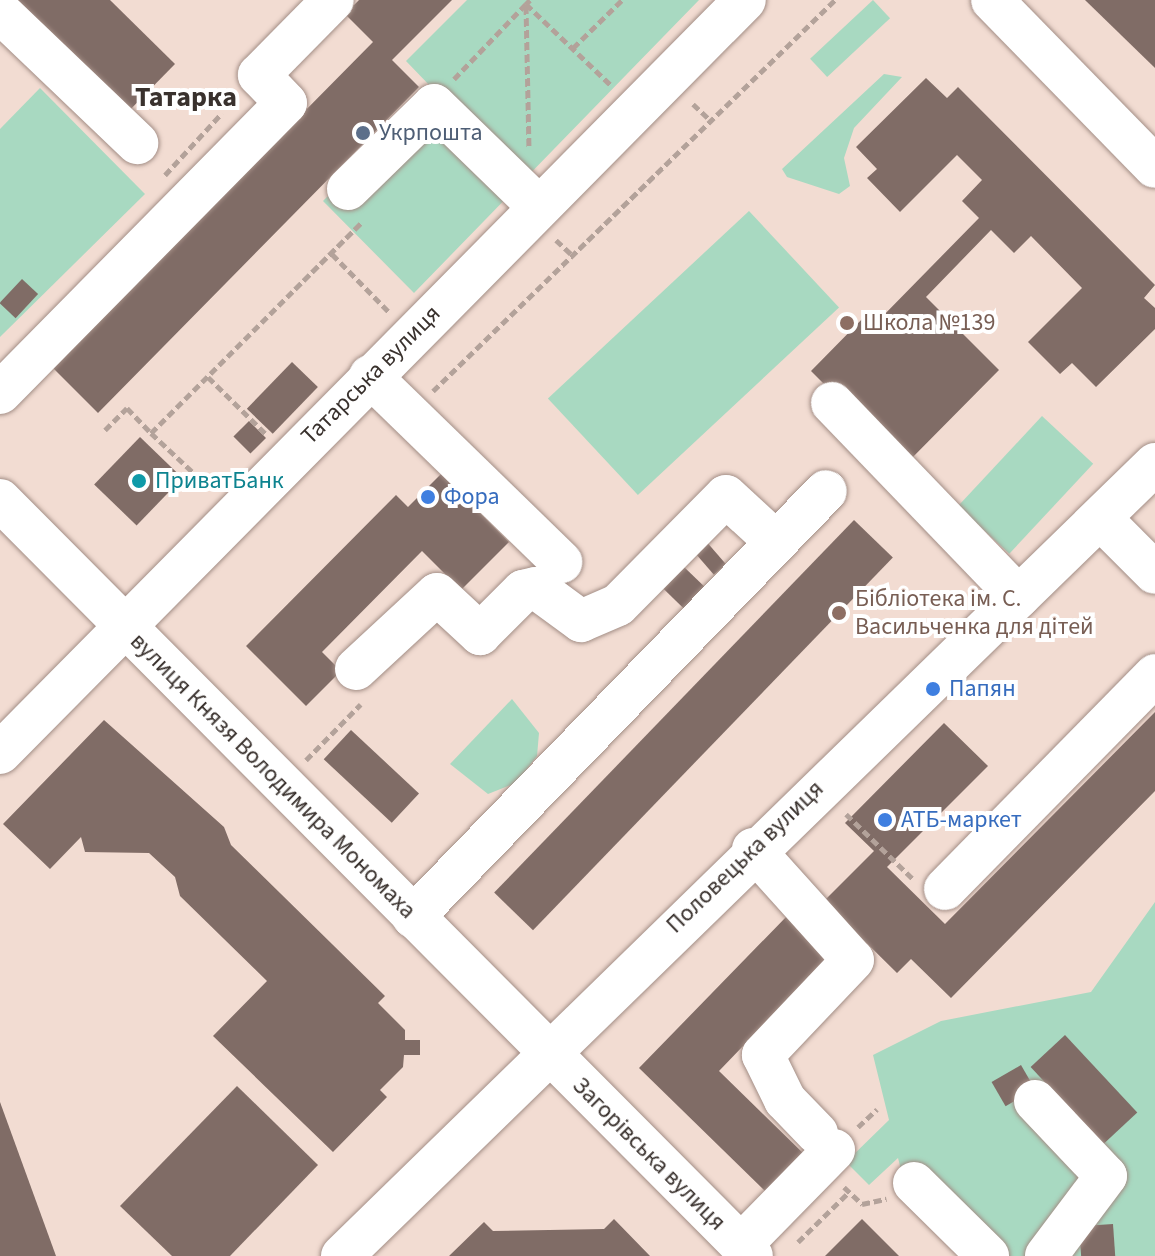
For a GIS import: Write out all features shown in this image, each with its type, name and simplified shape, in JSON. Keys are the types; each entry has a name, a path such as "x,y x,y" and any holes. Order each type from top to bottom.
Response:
{"street":[{"path":"0,393 286,103 259,75 333,0"},
{"name":"Татарська вулиця","path":"0,753 370,376 545,221 745,0"},
{"path":"992,0 1155,167"},
{"path":"0,12 137,143"},
{"path":"348,189 434,105 545,221"},
{"path":"370,376 561,562"},
{"path":"832,403 1019,597"},
{"name":"Половецька вулиця","path":"342,1256 753,849 1155,464"},
{"path":"413,917 826,491"},
{"path":"356,669 437,594 480,634 523,591 536,588 581,621 618,605 726,496 775,541"},
{"name":"вулиця Князя Володимира Мономаха","path":"0,500 547,1051"},
{"path":"1101,519 1155,573"},
{"path":"928,884 1155,675"},
{"path":"753,849 853,960 763,1055 785,1100 826,1142 759,1252"},
{"name":"Загорівська вулиця","path":"547,1051 759,1252"},
{"path":"1035,1101 1106,1176 1046,1256"},
{"path":"896,1193 988,1256"}],"path":[{"path":"573,48 622,0"},
{"path":"409,414 835,0"},
{"path":"528,2 619,93"},
{"path":"442,91 528,2"},
{"path":"528,2 529,153"},
{"path":"607,104 629,83"},
{"path":"688,99 712,122"},
{"path":"151,433 372,212 348,189"},
{"path":"545,221 573,256"},
{"path":"332,254 398,321"},
{"path":"208,377 277,444"},
{"path":"105,430 127,408 221,499"},
{"path":"865,833 928,884"},
{"path":"759,1252 849,1192 862,1204 896,1193"}],"green space":[{"path":"467,0 699,0 414,293 323,201 433,89 406,61"},
{"path":"873,0 890,18 827,77 810,59"},
{"path":"884,74 902,77 854,128 844,158 850,186 839,194 787,177 782,169"},
{"path":"40,88 145,194 0,337 0,129"},
{"path":"749,211 839,308 638,495 548,399"},
{"path":"1042,416 1093,464 1009,554 958,506"},
{"path":"512,699 539,733 537,756 516,783 488,794 450,764"},
{"path":"1155,902 1155,1256 969,1256 906,1189 898,1158 869,1185 846,1162 889,1120 873,1055 941,1021 1091,992"}],"building":[{"path":"0,0 110,0 175,64 120,120"},
{"path":"359,0 452,0 392,60 419,87 98,413 52,367 373,42 345,14"},
{"path":"1085,0 1155,0 1155,68"},
{"path":"926,78 947,98 958,87 1155,285 1144,298 1155,308 1155,329 1096,387 1072,363 1060,374 1028,342 1082,288 1031,236 1014,253 991,230 926,297 999,370 905,465 811,371 869,312 878,321 979,218 962,201 982,180 957,155 900,212 867,178 877,169 856,147"},
{"path":"22,279 38,294 16,318 0,303"},
{"path":"292,362 318,387 273,434 247,409"},
{"path":"249,421 266,438 250,454 233,437"},
{"name":"ПриватБанк","path":"140,437 182,478 137,525 94,484"},
{"path":"441,474 509,542 461,590 422,551 322,652 341,671 306,706 246,646 396,495 408,507"},
{"path":"854,520 893,558 533,930 494,893"},
{"path":"705,540 726,564 714,575 693,550"},
{"path":"683,566 711,593 690,615 662,588"},
{"path":"1155,712 1155,791 951,998 911,959 897,973 824,901 874,851 845,823 944,723 988,766 887,867 945,924"},
{"path":"104,720 224,827 231,845 385,996 378,1003 405,1030 405,1040 420,1040 420,1055 404,1055 403,1067 380,1090 387,1097 333,1152 213,1036 267,981 180,896 175,877 149,853 85,852 81,837 50,869 3,824"},
{"path":"351,730 419,793 392,823 324,759"},
{"path":"787,916 829,957 719,1071 804,1154 766,1192 639,1068"},
{"path":"1065,1035 1137,1113 1103,1145 1031,1067"},
{"path":"1021,1065 1035,1089 1006,1106 992,1082"},
{"path":"237,1086 318,1165 230,1256 172,1256 120,1206"},
{"path":"0,1102 56,1256 0,1256"},
{"path":"614,1219 650,1256 449,1256 484,1222 493,1231 604,1229"},
{"path":"862,1219 899,1256 825,1256"},
{"path":"1113,1224 1115,1256 1081,1256 1079,1226"}],"place":[{"name":"Укрпошта","path":"363,133"},
{"name":"Школа №139","path":"847,323"},
{"name":"ПриватБанк","path":"139,481"},
{"name":"Фора","path":"428,497"},
{"name":"Бібліотека ім. С. Васильченка для дітей","path":"839,613"},
{"name":"Папян","path":"933,689"},
{"name":"АТБ-маркет","path":"885,820"}],"district":[{"name":"Татарка","path":"186,97"}]}
